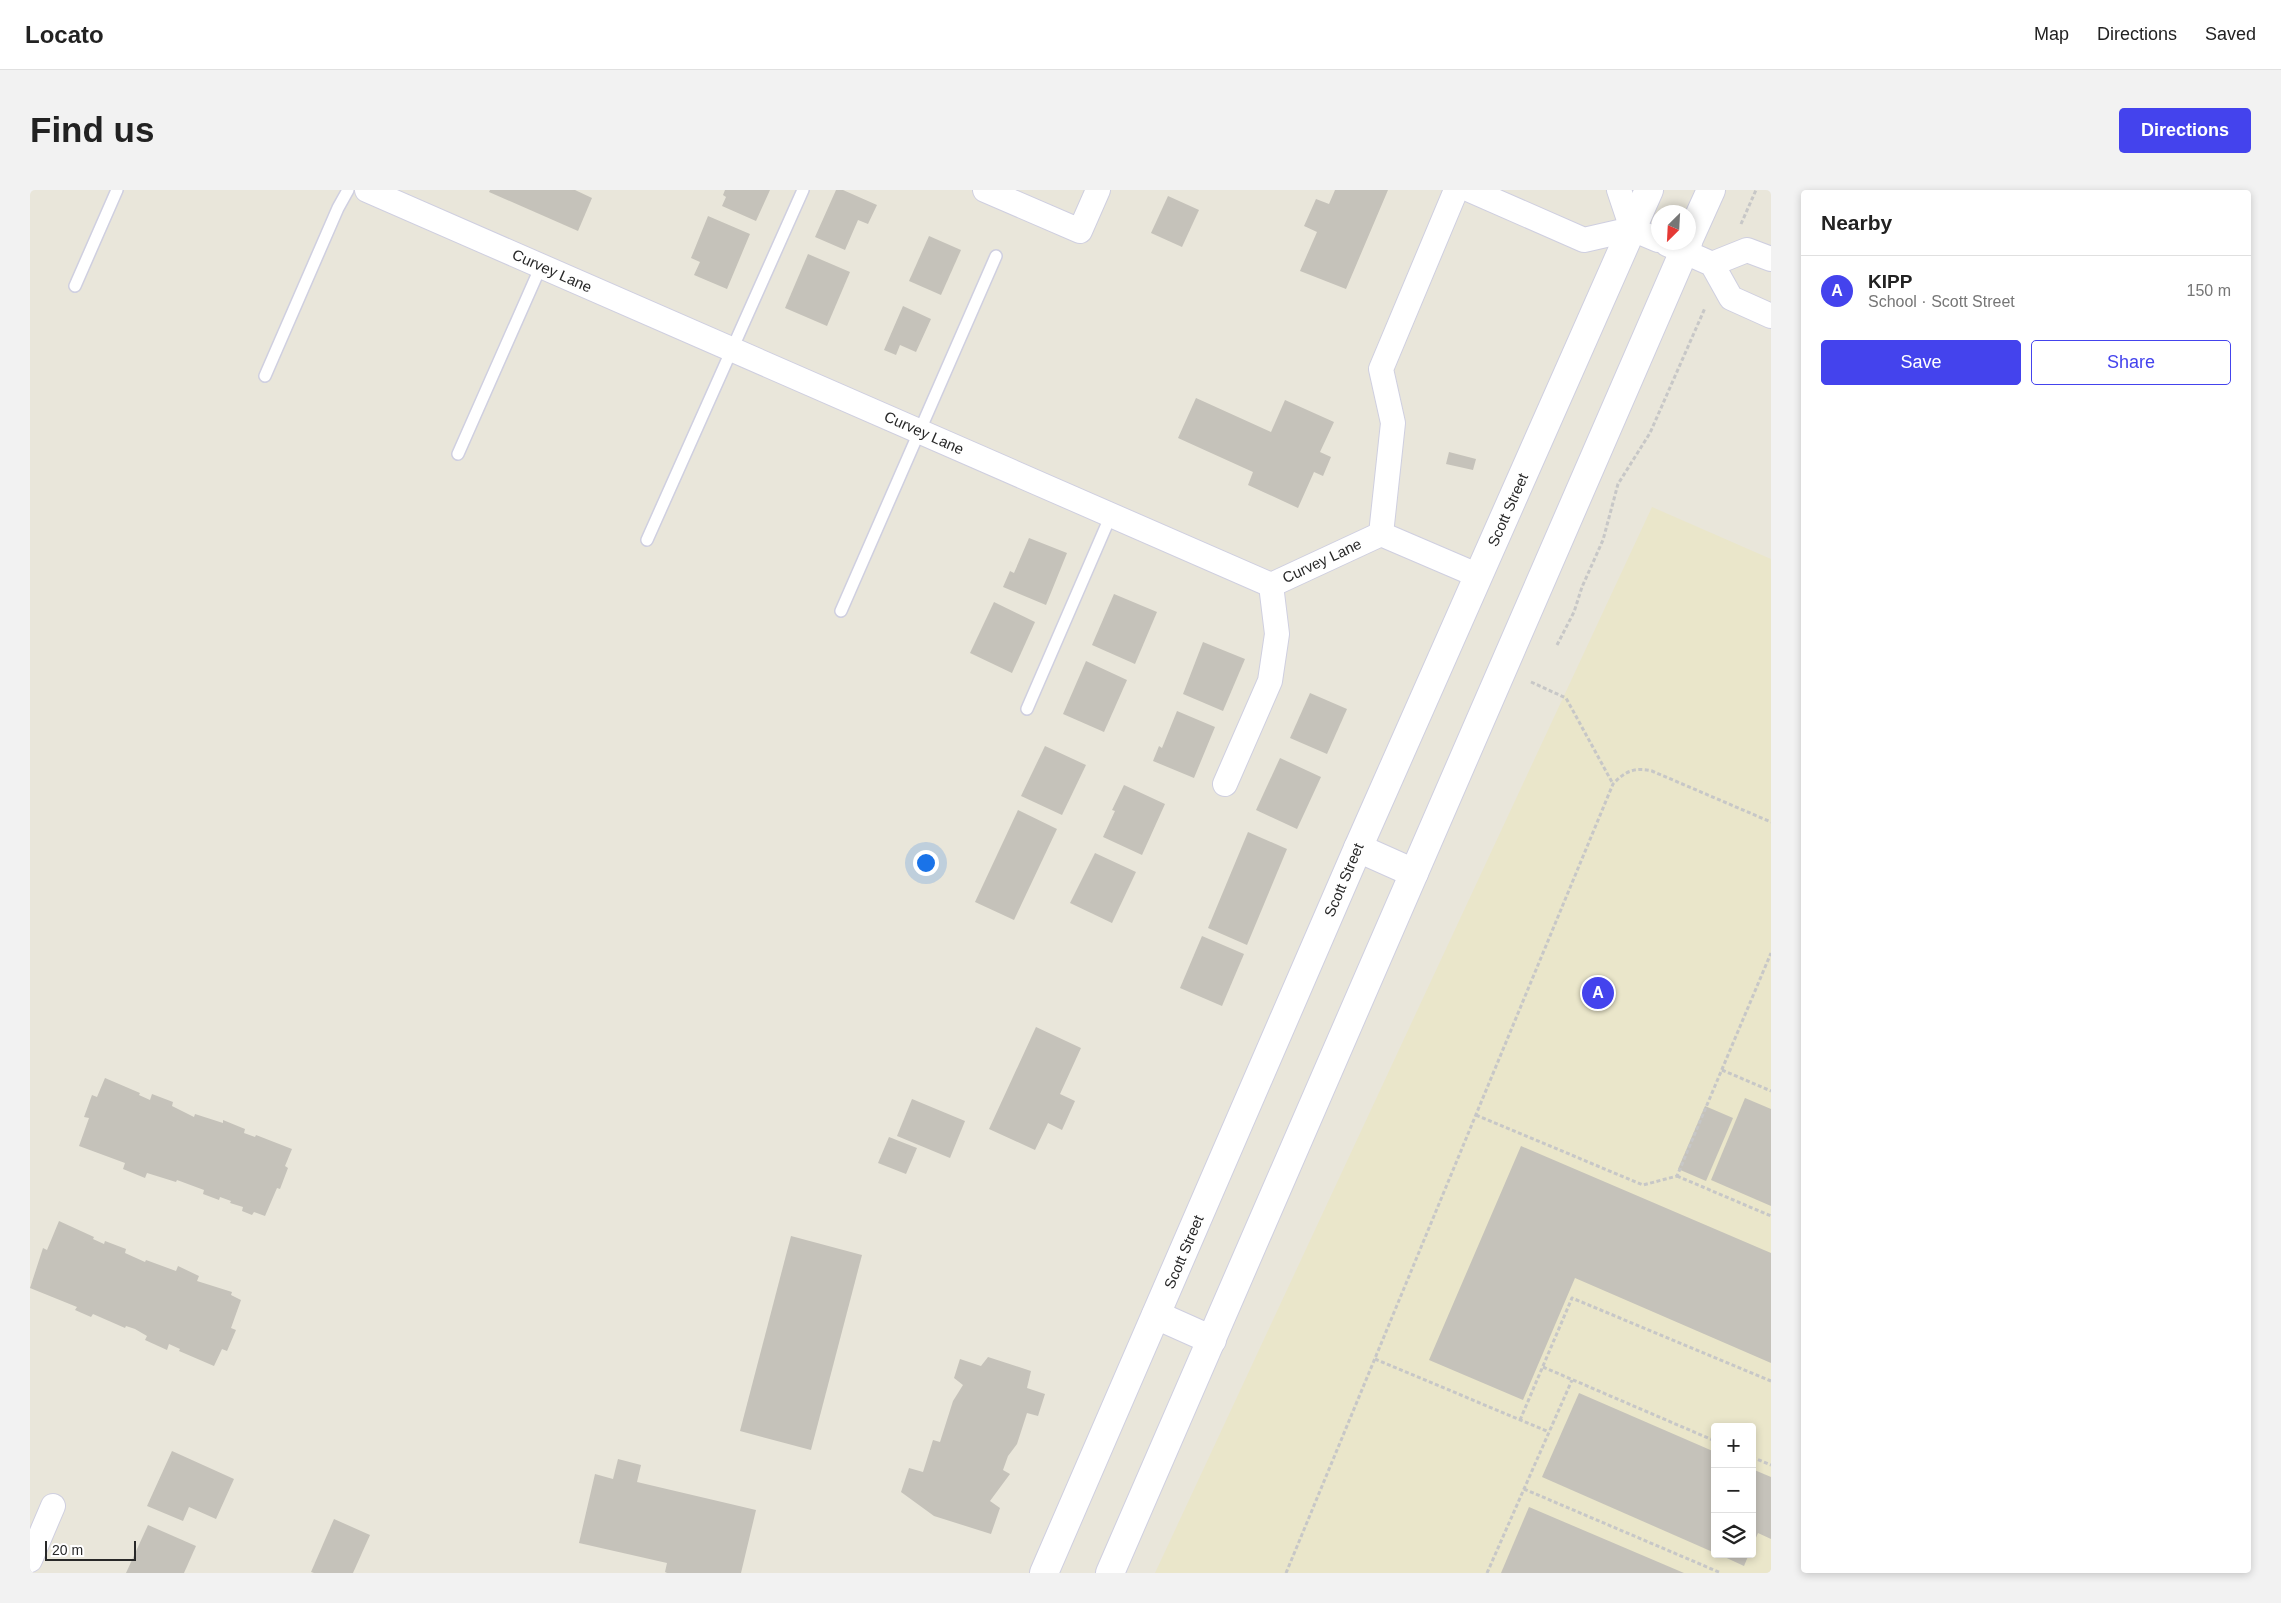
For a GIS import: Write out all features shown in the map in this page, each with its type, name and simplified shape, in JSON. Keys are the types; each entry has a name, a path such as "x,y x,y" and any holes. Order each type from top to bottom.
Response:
{"main road":[{"name":"Scott Street","path":"1044,1573 1358,848 1649,190"},
{"path":"1696,217 1711,190"},
{"path":"1110,1573 1414,873 1678,250"},
{"path":"1358,848 1414,873"},
{"path":"1156,1315 1212,1340"}],"street":[{"name":"Curvey Lane","path":"367,190 1270,585 1381,534 1479,576"},
{"path":"985,190 1080,230 1098,190"},
{"path":"1381,534 1393,423 1381,369 1456,190"},
{"path":"1470,190 1584,240 1632,229 1651,237"},
{"path":"1619,190 1632,229"},
{"path":"1690,250 1712,264 1731,298 1771,316"},
{"path":"1712,264 1747,250 1771,259"},
{"path":"1226,784 1270,681 1277,634 1270,585"},
{"path":"30,1560 53,1506"}],"lane":[{"path":"75,286 117,190"},
{"path":"264,376 338,208 348,190"},
{"path":"647,540 803,190"},
{"path":"841,611 996,256"},
{"path":"458,454 541,266"},
{"path":"1027,709 1111,515"}],"path":[{"path":"1739,227 1756,190"},
{"path":"1557,645 1574,612 1582,587 1603,540 1618,484 1650,432 1705,307 1712,264"},
{"path":"1531,682 1566,698 1614,784"},
{"path":"1286,1573 1614,784 1624,773 1640,768 1652,771 1771,822"},
{"path":"1677,1176 1771,953"},
{"path":"1722,1070 1771,1090"},
{"path":"1476,1115 1643,1185 1677,1176 1771,1216"},
{"path":"1520,1420 1572,1298 1771,1382"},
{"path":"1375,1360 1549,1432"},
{"path":"1543,1367 1711,1439"},
{"path":"1487,1573 1572,1380"},
{"path":"1756,1459 1771,1465"},
{"path":"1524,1489 1721,1573"}],"shaded area":[{"path":"1652,507 1771,559 1771,1573 1155,1573"}],"building":[{"path":"490,190 575,190 592,198 578,231 489,192"},
{"path":"725,190 770,190 756,221 722,206 726,197 723,195"},
{"path":"836,190 843,190 877,205 868,224 858,220 845,250 815,237"},
{"path":"1335,190 1388,190 1346,289 1300,271 1317,232 1304,226 1316,199 1329,204"},
{"path":"1168,196 1199,210 1182,247 1151,233"},
{"path":"708,216 750,234 727,289 694,275 700,262 691,258"},
{"path":"929,236 961,250 941,295 909,281"},
{"path":"808,254 850,272 827,326 785,308"},
{"path":"903,306 931,319 916,352 900,345 896,355 884,350"},
{"path":"1196,398 1271,432 1285,400 1334,422 1320,452 1331,457 1323,476 1314,472 1298,508 1248,485 1253,472 1178,438"},
{"path":"1449,452 1476,459 1473,470 1446,464"},
{"path":"1029,538 1067,553 1046,605 1003,587 1010,571 1014,573"},
{"path":"1114,594 1157,612 1135,664 1092,645"},
{"path":"994,602 1035,622 1012,673 970,653"},
{"path":"1203,642 1245,659 1223,711 1183,694"},
{"path":"1086,661 1127,680 1104,732 1063,714"},
{"path":"1310,693 1347,709 1327,754 1290,738"},
{"path":"1177,711 1215,727 1194,778 1153,761 1159,746 1162,748"},
{"path":"1045,746 1086,765 1062,815 1021,796"},
{"path":"1280,758 1321,777 1297,829 1256,810"},
{"path":"1124,785 1165,804 1142,855 1103,837 1115,811 1112,810"},
{"path":"1018,810 1057,829 1014,920 975,902"},
{"path":"1248,832 1287,849 1247,945 1208,928"},
{"path":"1095,853 1136,872 1112,923 1070,903"},
{"path":"1202,936 1244,954 1222,1006 1180,988"},
{"path":"1036,1027 1081,1048 1060,1094 1075,1101 1062,1130 1048,1123 1035,1150 989,1129"},
{"path":"105,1078 140,1093 139,1095 150,1100 152,1094 173,1102 172,1106 194,1117 195,1114 223,1123 223,1120 245,1129 244,1133 255,1137 256,1135 292,1149 285,1166 288,1168 280,1189 277,1188 265,1216 254,1212 252,1215 242,1211 243,1207 230,1203 231,1201 220,1197 219,1200 203,1194 204,1190 177,1180 176,1182 147,1173 145,1178 123,1169 125,1163 79,1146 89,1118 84,1117 92,1095 97,1097"},
{"path":"1745,1098 1771,1109 1771,1206 1711,1180"},
{"path":"912,1099 965,1121 950,1158 897,1136"},
{"path":"1705,1106 1733,1118 1706,1181 1678,1169"},
{"path":"889,1137 917,1148 906,1174 878,1163"},
{"path":"1521,1146 1771,1253 1771,1363 1575,1278 1523,1400 1429,1360"},
{"path":"59,1221 94,1237 93,1239 104,1244 105,1241 126,1249 125,1253 145,1262 146,1260 176,1271 178,1266 199,1276 197,1281 232,1292 231,1295 241,1300 231,1328 236,1330 227,1351 222,1349 214,1366 179,1351 180,1349 169,1344 167,1350 145,1340 147,1336 135,1329 126,1326 125,1328 93,1314 91,1317 75,1310 77,1307 30,1288 43,1248 47,1250"},
{"path":"791,1236 862,1255 811,1450 740,1431"},
{"path":"988,1357 1031,1371 1027,1388 1045,1394 1038,1416 1027,1413 1017,1444 1008,1456 1003,1470 1010,1474 990,1501 1000,1508 991,1534 934,1516 901,1492 909,1468 923,1472 933,1440 940,1442 953,1401 963,1385 954,1378 960,1359 981,1366"},
{"path":"1579,1393 1711,1450 1711,1551 1542,1477"},
{"path":"172,1451 234,1479 216,1519 189,1507 183,1521 147,1506"},
{"path":"618,1459 641,1465 637,1482 756,1510 741,1573 667,1573 665,1572 667,1563 579,1543 595,1474 613,1479"},
{"path":"1756,1471 1771,1477 1771,1539 1758,1533 1756,1538"},
{"path":"1529,1507 1684,1573 1501,1573"},
{"path":"334,1519 370,1535 353,1573 311,1572"},
{"path":"148,1525 196,1546 184,1573 126,1573"},
{"path":"1727,1558 1747,1558 1744,1566"}],"place":[{"name":"KIPP","path":"1598,993"}]}
